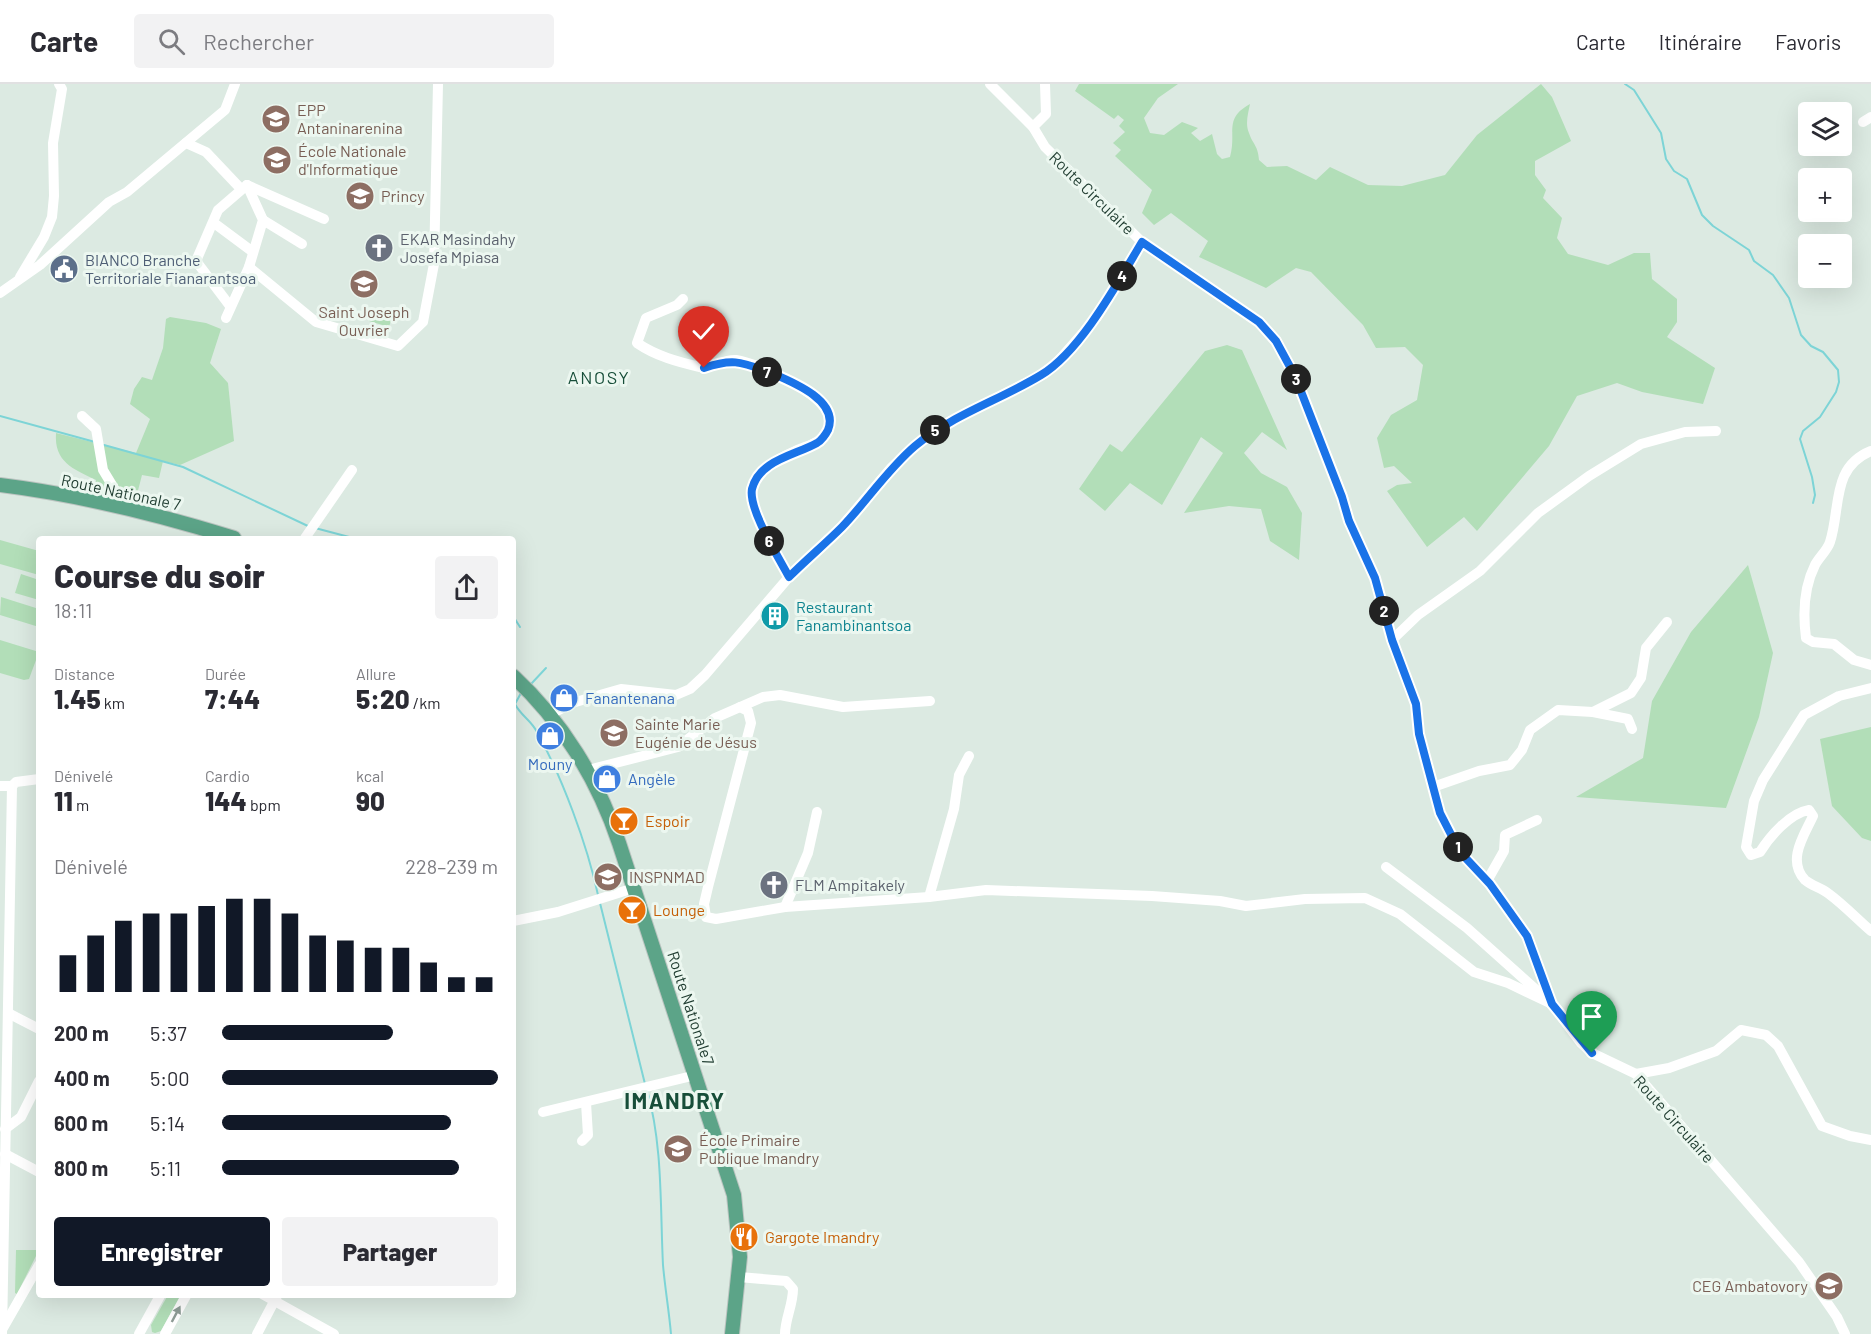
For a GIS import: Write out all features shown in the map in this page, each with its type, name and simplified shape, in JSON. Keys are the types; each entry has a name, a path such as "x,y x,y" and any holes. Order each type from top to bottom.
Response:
{"main road":[{"name":"Route Nationale 7","path":"0,485 126,508 174,519 228,536"},
{"path":"516,679 549,715 588,770"},
{"name":"Route Nationale7","path":"588,770 607,808 734,1195 739,1276 732,1334"}],"street":[{"path":"15,285 44,237 52,217 53,143 62,89 59,84"},
{"path":"0,293 15,285 109,202 127,192 225,110 235,84"},
{"path":"249,267 316,322 398,346 423,321 434,264 438,84"},
{"name":"Route Circulaire","path":"990,84 1034,128 1045,147 1142,242 1259,322 1276,341 1295,376 1342,497 1349,521 1375,578 1392,640 1416,704 1419,734 1440,813 1460,852 1487,881 1527,936 1552,1004 1592,1053 1636,1074 1799,1262 1837,1317 1845,1334"},
{"path":"1034,128 1046,114 1045,84"},
{"path":"186,143 206,152 244,187 263,220 302,244"},
{"path":"244,187 324,219"},
{"path":"230,306 196,261 218,210 244,187"},
{"path":"226,318 249,267 263,220"},
{"path":"214,223 253,252"},
{"path":"549,715 572,703 621,689 676,695 690,689 705,675 789,577 842,526 891,468 914,447 941,426 1044,374 1059,360 1097,317 1142,242"},
{"path":"683,299 677,305 646,318 637,343 655,355 704,368 724,361 737,360 788,380 826,405 831,421 827,433 818,443 794,451 766,468 756,479 752,492 770,542 789,577"},
{"path":"82,416 96,429 99,436 97,449 103,470 126,508"},
{"path":"1392,640 1418,615 1480,571 1538,513 1589,476 1641,444 1685,432 1716,431"},
{"path":"1871,451 1857,457 1842,482 1829,545 1814,566 1804,608 1806,638 1813,642 1834,644 1854,660 1871,665"},
{"path":"308,531 352,470"},
{"path":"1593,712 1630,693 1641,678 1646,648 1667,622"},
{"path":"1871,688 1839,696 1804,715 1763,780 1754,801 1746,847 1751,855 1760,852 1768,838 1800,812 1809,810 1813,816 1800,840 1798,868 1805,879 1828,892 1871,931"},
{"path":"588,770 678,747 715,718 763,697 780,695 843,707 930,701"},
{"path":"740,707 748,711 751,723 704,904 706,916 716,919 785,907 929,897 986,890 1048,891 1220,901 1246,906 1305,899 1365,898 1400,914 1474,972 1508,983 1552,1004"},
{"path":"1433,787 1479,771 1510,765 1522,750 1530,730 1558,710 1593,712 1628,719 1632,729"},
{"path":"929,897 954,809 959,775 969,756"},
{"path":"0,786 12,786 28,779 36,779"},
{"path":"3,1332 6,1020 12,786"},
{"path":"785,907 808,853 817,812"},
{"path":"1487,881 1504,851 1506,835 1537,820"},
{"path":"0,862 10,869"},
{"path":"1386,867 1467,928 1552,1004"},
{"path":"516,920 558,912 634,888"},
{"path":"6,1020 36,1028"},
{"path":"1636,1074 1670,1068 1716,1051 1741,1030 1766,1035 1778,1046 1822,1126 1850,1136 1871,1140"},
{"path":"543,1112 696,1075"},
{"path":"5,1129 21,1118 36,1087"},
{"path":"582,1142 588,1135 586,1103"},
{"path":"5,1154 36,1170"},
{"path":"3,1332 36,1271"},
{"path":"739,1276 786,1281 793,1289 792,1305 785,1325 785,1334"},
{"path":"139,1334 158,1298"},
{"path":"165,1334 185,1298"},
{"path":"257,1334 277,1298 334,1334"}],"green space":[{"path":"1079,84 1178,84 1158,98 1144,118 1150,133 1164,135 1182,122 1198,128 1191,133 1200,141 1212,134 1217,154 1222,159 1230,157 1232,127 1236,115 1250,104 1247,119 1248,130 1259,160 1267,167 1287,166 1316,180 1330,167 1368,185 1402,186 1445,175 1477,135 1541,84 1552,97 1571,141 1535,161 1535,175 1546,190 1543,198 1562,218 1557,238 1568,254 1608,265 1634,253 1650,253 1652,279 1677,299 1677,322 1667,337 1715,368 1703,404 1642,392 1617,383 1577,396 1549,446 1477,531 1464,517 1427,547 1387,491 1397,485 1412,483 1394,466 1384,468 1377,438 1391,415 1417,400 1423,365 1405,347 1376,348 1363,325 1311,272 1296,268 1266,288 1199,257 1208,241 1171,213 1154,225 1142,213 1152,190 1115,156 1121,150 1113,143 1125,132 1119,126 1124,120 1118,115 1114,119 1075,91"},
{"path":"373,308 393,314 389,327 369,321"},
{"path":"170,317 206,323 221,329 210,363 228,383 234,441 180,465 163,461 159,478 142,475 134,506 94,499 96,480 73,468 62,458 56,443 56,433 136,453 150,419 130,404 134,389 142,377 152,380 163,348 166,319"},
{"path":"1227,345 1242,350 1287,450 1262,432 1244,453 1261,473 1287,487 1302,513 1299,560 1270,541 1261,509 1229,506 1184,513 1223,453 1201,437 1162,505 1130,483 1105,511 1079,489 1110,444 1122,452 1205,351"},
{"path":"0,540 36,550 36,574 0,564"},
{"path":"1748,565 1773,653 1759,717 1726,808 1576,797 1643,758 1652,701 1691,632"},
{"path":"21,574 36,579 36,599 15,593"},
{"path":"1,597 36,608 36,626 0,615"},
{"path":"0,640 36,651 36,660 29,679 24,680 0,673"},
{"path":"1871,727 1871,841 1862,838 1832,806 1820,739"},
{"path":"16,1250 36,1250 36,1256 17,1294 15,1293"},
{"path":"166,1298 179,1298 161,1331 152,1332 151,1325"}],"waterway":[{"path":"1625,84 1634,90 1661,133 1666,159 1674,171 1687,179 1702,215 1713,226 1749,250 1754,261 1773,275 1789,298 1801,335 1811,346 1823,352 1838,370 1839,382 1836,392 1820,417 1803,431 1800,439 1812,477 1815,495 1813,503"},
{"path":"0,416 95,442"},
{"path":"104,445 183,467 310,527"},
{"path":"315,528 345,536"},
{"path":"516,621 520,627"},
{"path":"531,684 546,668"},
{"path":"516,702 521,693"},
{"path":"516,706 535,728 556,769 580,833 598,895"},
{"path":"600,903 645,1084"},
{"path":"647,1090 656,1133 663,1265 671,1334"}],"place":[{"name":"EPP Antaninarenina","path":"276,119"},
{"name":"École Nationale d'Informatique","path":"277,160"},
{"name":"Princy","path":"360,196"},
{"name":"EKAR Masindahy Josefa Mpiasa","path":"379,248"},
{"name":"BIANCO Branche Territoriale Fianarantsoa","path":"64,269"},
{"name":"Saint Joseph Ouvrier","path":"364,284"},
{"name":"Restaurant Fanambinantsoa","path":"775,616"},
{"name":"Fanantenana","path":"564,698"},
{"name":"Sainte Marie Eugénie de Jésus","path":"614,733"},
{"name":"Mouny","path":"550,736"},
{"name":"Angèle","path":"607,779"},
{"name":"Espoir","path":"624,821"},
{"name":"INSPNMAD","path":"608,877"},
{"name":"FLM Ampitakely","path":"774,885"},
{"name":"Lounge","path":"632,910"},
{"name":"École Primaire Publique Imandry","path":"678,1149"},
{"name":"Gargote Imandry","path":"744,1237"},
{"name":"CEG Ambatovory","path":"1829,1286"}],"district":[{"name":"ANOSY","path":"599,378"},
{"name":"IMANDRY","path":"675,1101"}],"route":[{"path":"704,368 724,361 737,360 788,380 826,405 831,421 827,433 818,443 794,451 766,468 756,479 752,492 770,542 789,577 842,526 891,468 914,447 941,426 1044,374 1059,360 1097,317 1142,242 1259,322 1276,341 1295,376 1342,497 1349,521 1375,578 1392,640 1416,704 1419,734 1440,813 1460,852 1490,884 1527,936 1552,1004 1581,1043 1592,1053"}]}
